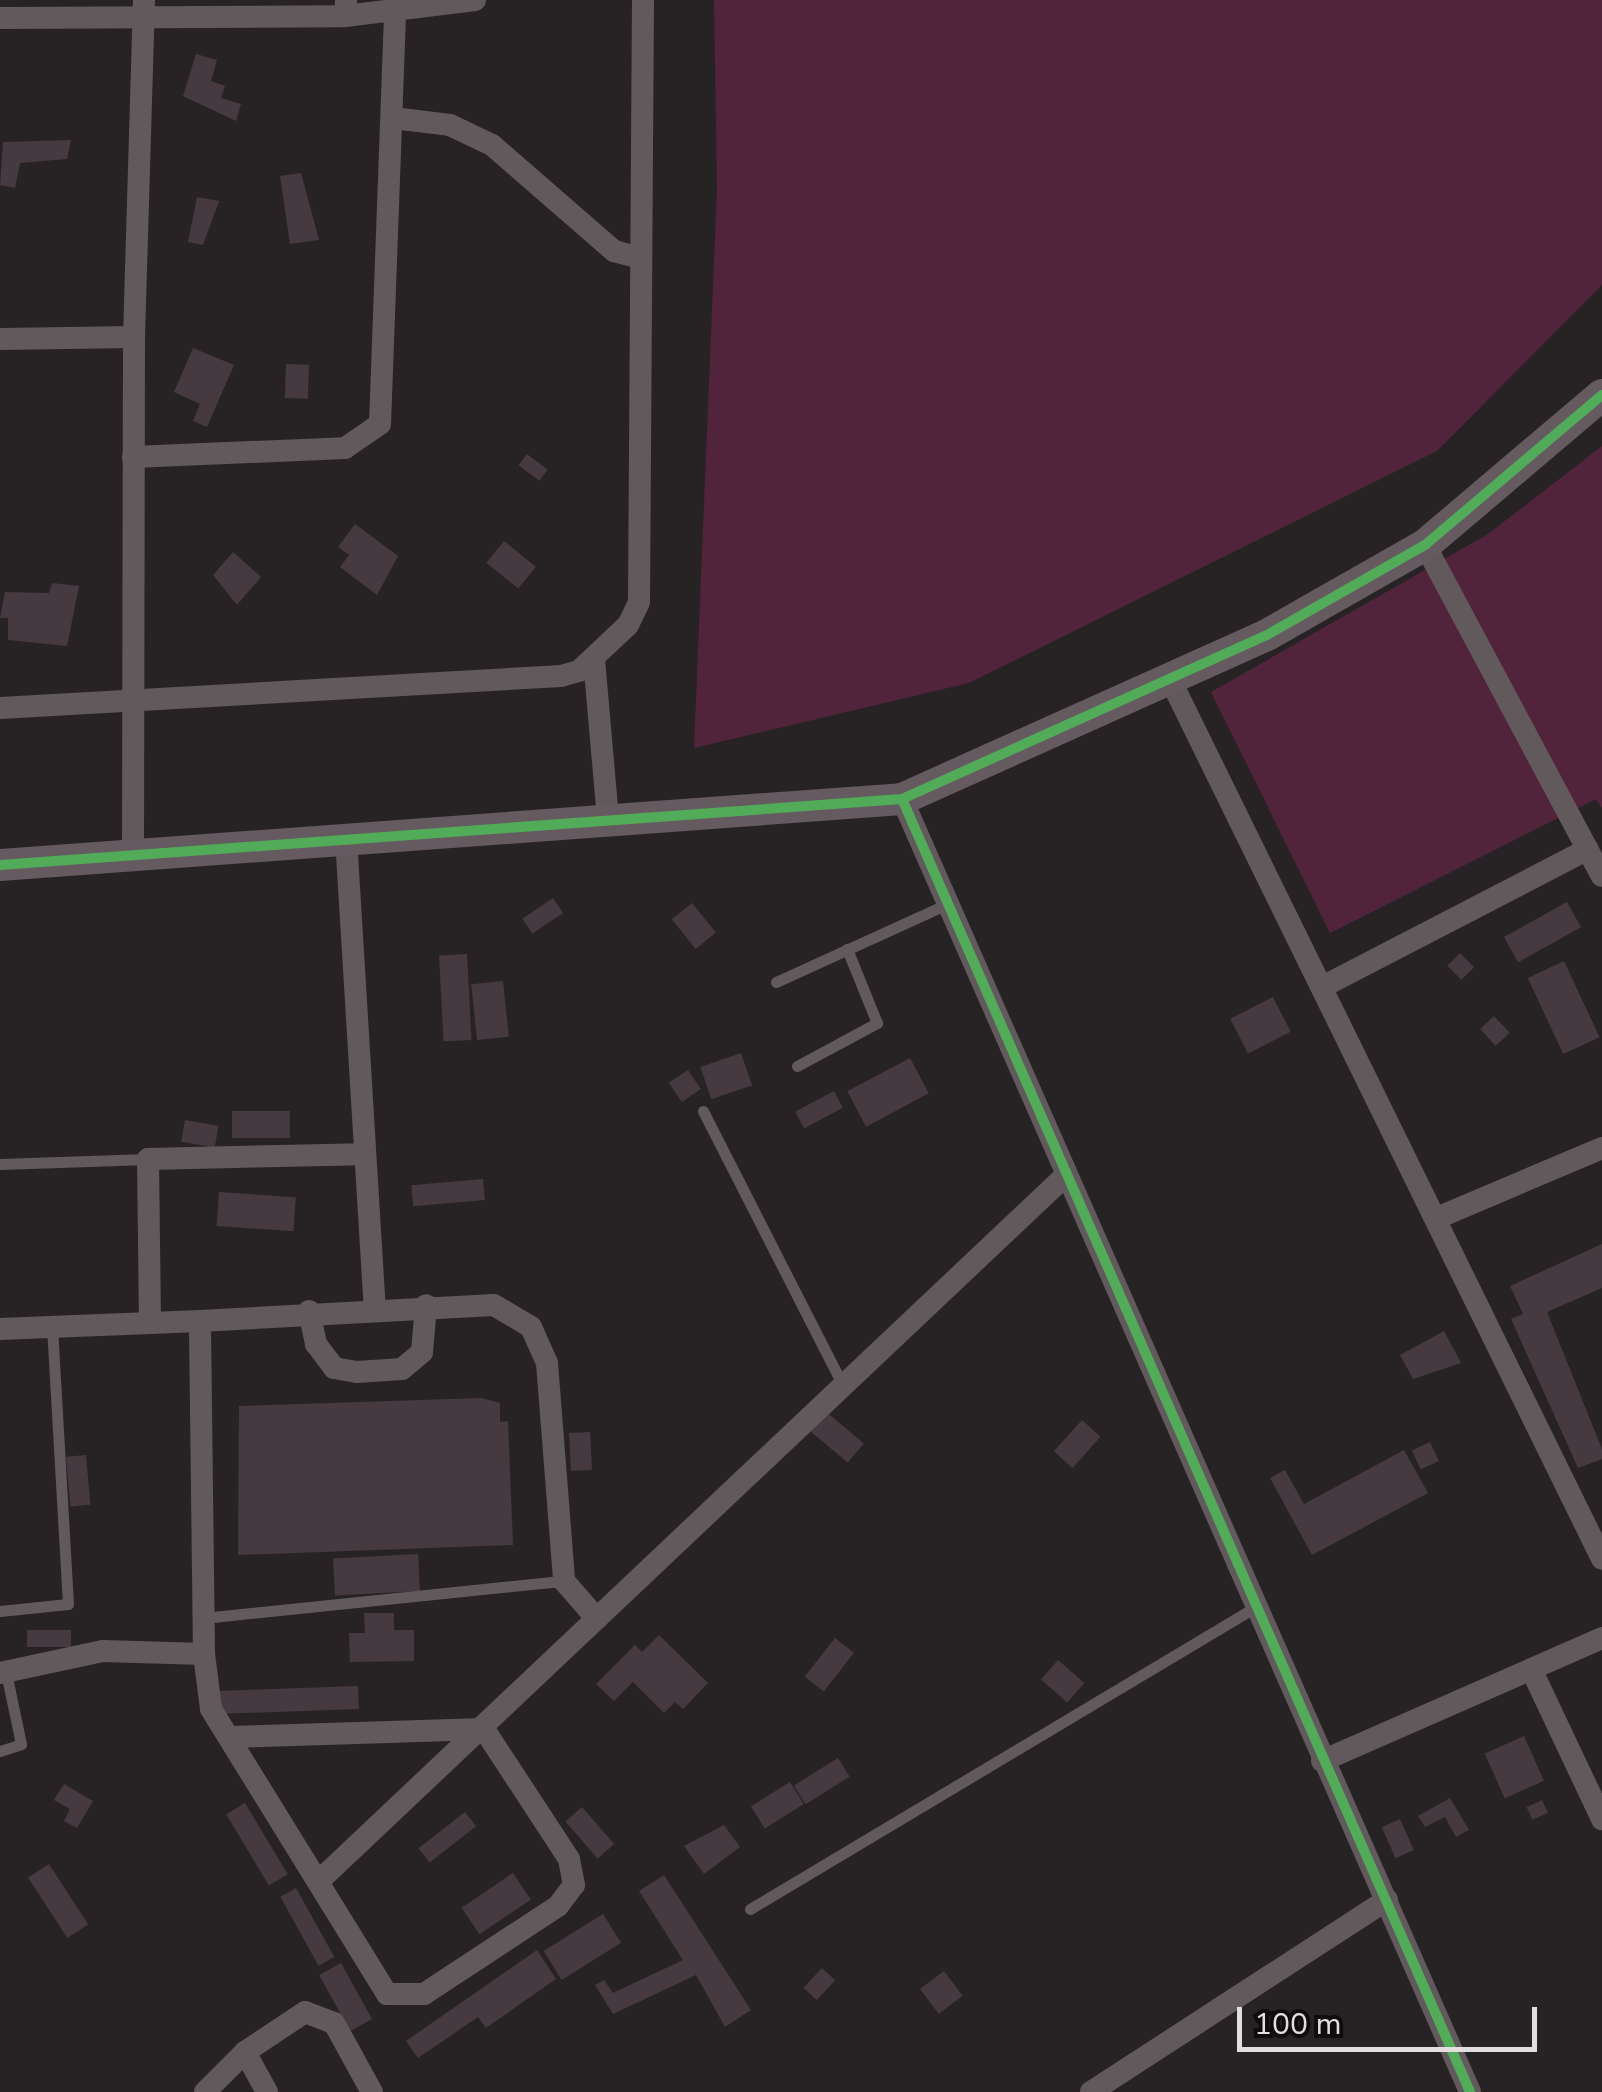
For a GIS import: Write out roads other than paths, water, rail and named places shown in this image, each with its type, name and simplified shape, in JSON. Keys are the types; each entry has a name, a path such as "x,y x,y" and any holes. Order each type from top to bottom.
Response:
{"street":[{"path":"0,18 144,9 346,8 395,16 475,0"},
{"path":"0,708 561,676 594,659 628,625 638,602 643,0"},
{"path":"133,853 134,337 144,9"},
{"path":"134,457 345,448 380,424 395,16"},
{"path":"394,118 450,125 492,144 614,251 641,258"},
{"path":"0,339 134,337"},
{"path":"0,864 902,799 1267,635 1425,545 1602,395"},
{"path":"1425,545 1602,876"},
{"path":"594,659 608,819"},
{"path":"1170,679 1602,1559"},
{"path":"902,799 1252,1609 1387,1900 1470,2092"},
{"path":"346,838 362,1154 375,1306"},
{"path":"1324,986 1588,849"},
{"path":"1437,1218 1602,1148"},
{"path":"150,1323 148,1159 362,1154"},
{"path":"320,1880 484,1729 840,1382 1065,1176"},
{"path":"309,1312 316,1344 334,1368 358,1372 402,1369 422,1352 426,1305"},
{"path":"0,1329 200,1321 375,1306 494,1305 531,1327 547,1363 564,1581 597,1619"},
{"path":"200,1321 204,1654 211,1709 320,1880 376,1983 400,2000 424,1994 558,1906 575,1872 484,1729"},
{"path":"1322,1761 1602,1638"},
{"path":"3,1673 104,1651 204,1654"},
{"path":"1532,1671 1602,1818"},
{"path":"229,1738 484,1729"},
{"path":"1091,2092 1387,1900"},
{"path":"205,2092 245,2052 289,2017 320,2013 348,2041 372,2092"},
{"path":"245,2052 267,2092"}],"lane":[{"path":"776,982 947,904"},
{"path":"797,1066 877,1024 847,949"},
{"path":"703,1111 840,1382"},
{"path":"0,1164 148,1159"},
{"path":"0,1610 68,1604 52,1327"},
{"path":"204,1618 564,1581"},
{"path":"750,1909 1252,1609"},
{"path":"0,1751 22,1744 3,1673"}]}
